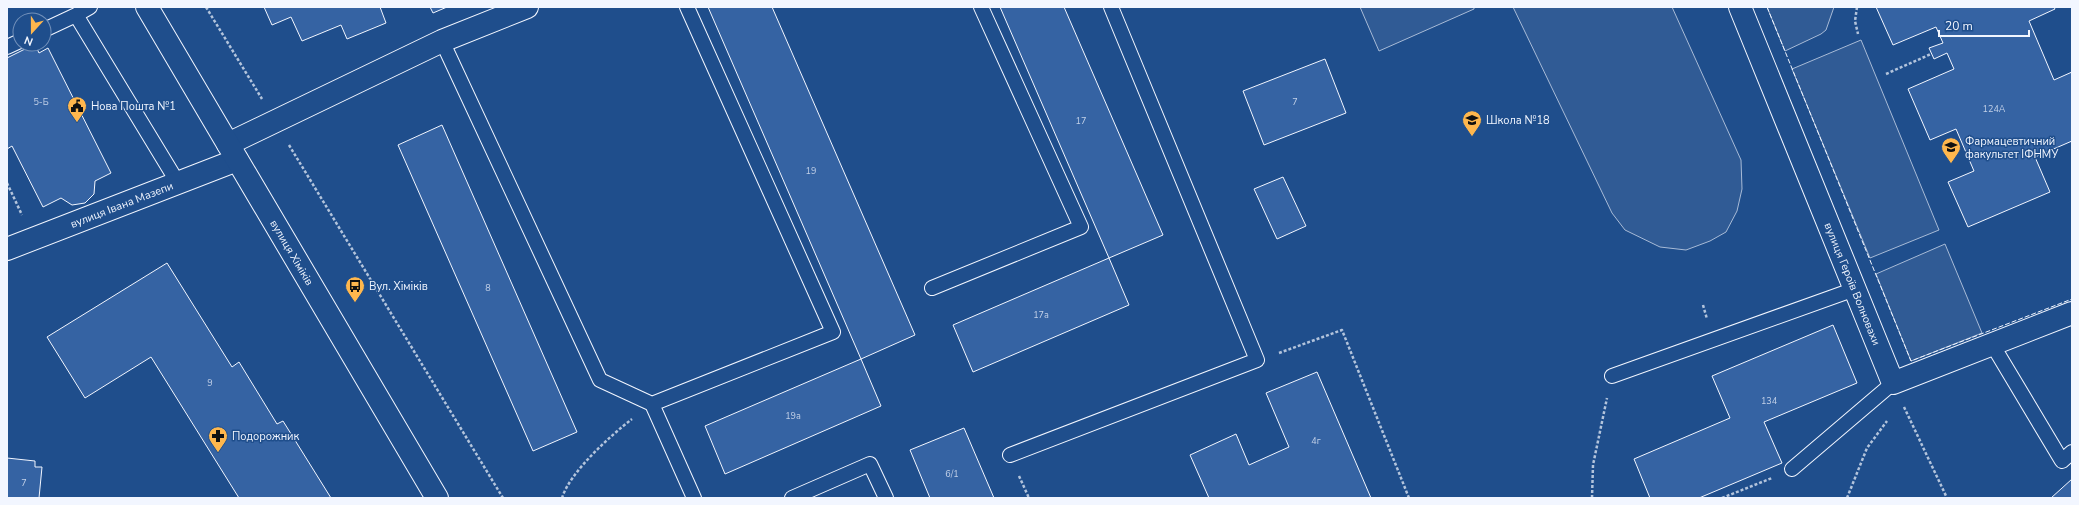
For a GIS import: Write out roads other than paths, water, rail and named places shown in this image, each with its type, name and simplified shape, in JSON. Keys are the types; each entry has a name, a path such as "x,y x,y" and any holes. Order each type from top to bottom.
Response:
{"street":[{"name":"вулиця Хіміків","path":"147,7 437,498"},
{"name":"вулиця Івана Мазепи","path":"7,249 178,183 232,152 275,122 442,41 527,7"},
{"name":"вулиця Героїв Волновахи","path":"1740,7 1893,383"},
{"path":"1893,383 2072,312"}],"lane":[{"path":"52,26 90,7"},
{"path":"652,404 833,332 687,7"},
{"path":"932,288 1081,227 981,7"},
{"path":"1010,455 1257,360 1111,7"},
{"path":"76,15 178,183"},
{"path":"442,41 600,380 652,404 694,498"},
{"path":"1612,376 1855,289"},
{"path":"1992,344 2062,461 2072,452"},
{"path":"1792,469 1893,383"},
{"path":"792,498 870,464 886,498"}],"place":[{"name":"Нова Пошта №1","path":"77,123"},
{"name":"Школа №18","path":"1472,137"},
{"name":"Фармацевтичний факультет ІФНМУ","path":"1951,164"},
{"name":"Вул. Хіміків","path":"355,303"},
{"name":"Подорожник","path":"218,453"}]}
